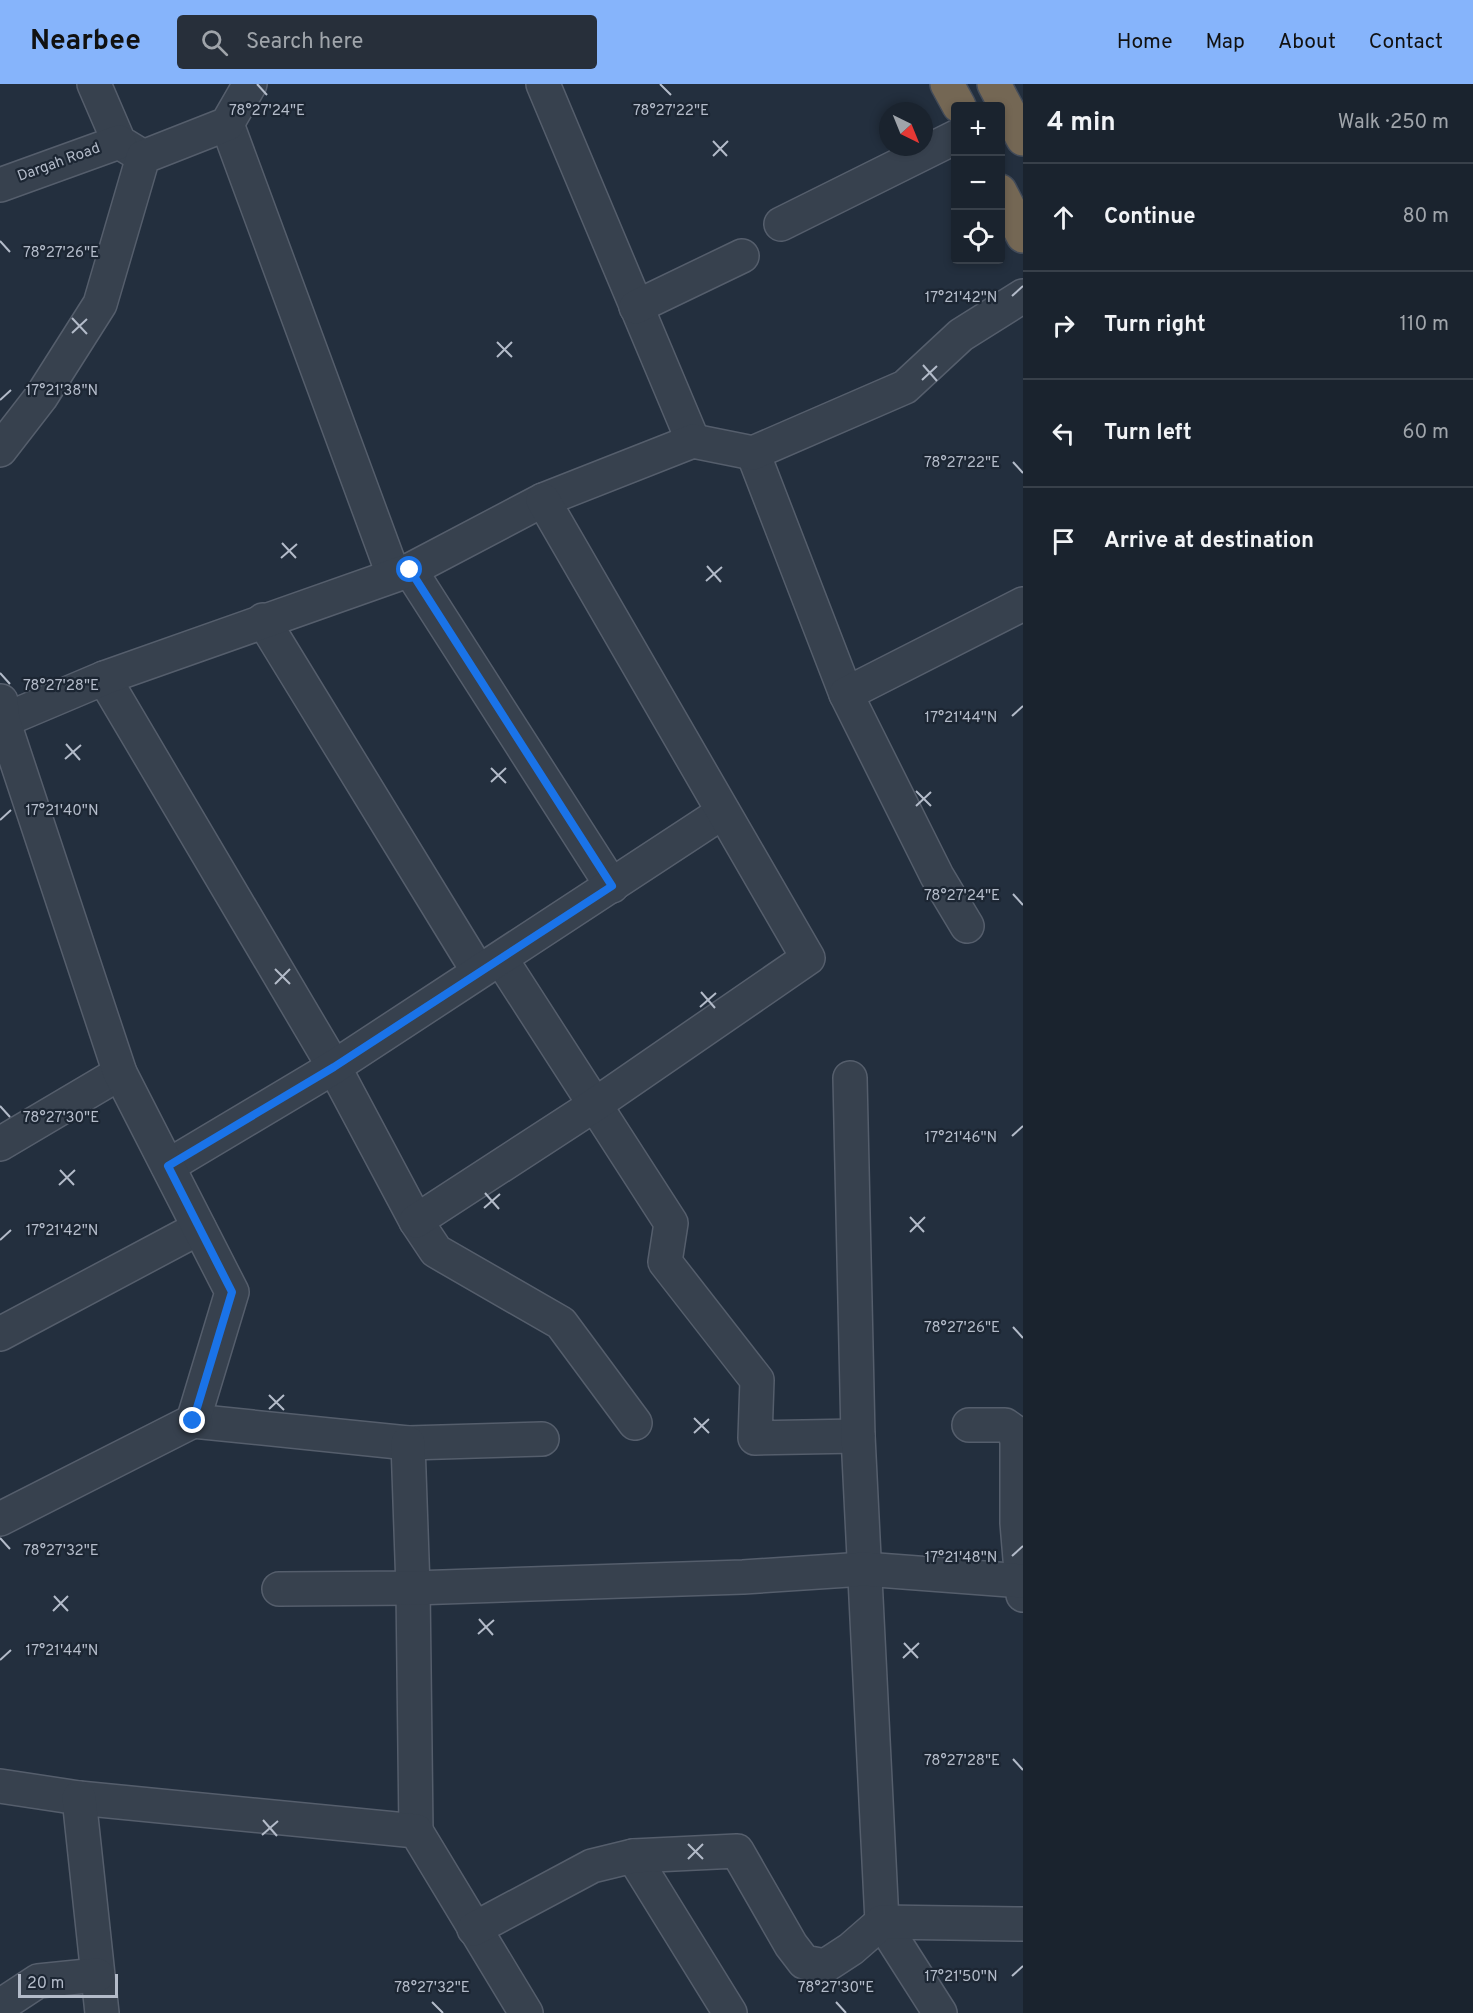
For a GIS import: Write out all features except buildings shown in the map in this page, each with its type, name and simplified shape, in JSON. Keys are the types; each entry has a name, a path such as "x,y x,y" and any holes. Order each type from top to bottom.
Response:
{"highway":[{"path":"947,84 956,102"},
{"path":"994,84 1023,139"},
{"path":"1005,201 1023,236"}],"street":[{"path":"0,450 42,396 99,304 131,149 94,84"},
{"path":"250,84 227,124 402,572 612,886"},
{"path":"543,84 693,441"},
{"name":"Dargah Road","path":"0,185 227,124"},
{"path":"780,224 951,139"},
{"path":"636,307 742,256"},
{"path":"193,1421 232,1292 120,1073 1,713 402,572 543,500 693,441 753,453 905,387 961,334 1023,296"},
{"path":"753,453 846,694 937,876 968,926"},
{"path":"416,1221 596,1104 808,958 543,500"},
{"path":"846,694 1023,604"},
{"path":"263,620 490,965 596,1104 671,1223 664,1262 757,1380 755,1438 858,1436"},
{"path":"104,678 334,1067 416,1221 436,1251 561,1323 635,1423"},
{"path":"168,1166 334,1067 723,812"},
{"path":"0,1144 120,1073"},
{"path":"850,1078 858,1436 882,1922 940,2013"},
{"path":"0,1334 199,1228"},
{"path":"0,1519 193,1421 408,1443 542,1439"},
{"path":"279,1589 413,1588 743,1577 864,1569 1023,1586 1017,1523 1015,1432 1005,1425 969,1425"},
{"path":"408,1443 413,1588 416,1830 526,2013"},
{"path":"0,1786 79,1798 416,1830"},
{"path":"79,1798 102,2013"},
{"path":"474,1929 592,1866 633,1856 738,1851 790,1945 804,1962 825,1966 851,1949 882,1922 1023,1924"},
{"path":"633,1856 730,2013"},
{"path":"0,2006 38,1981 97,1975"}],"route":[{"path":"193,1421 232,1292 168,1166 334,1067 478,971 501,959 612,886 410,570"}]}
